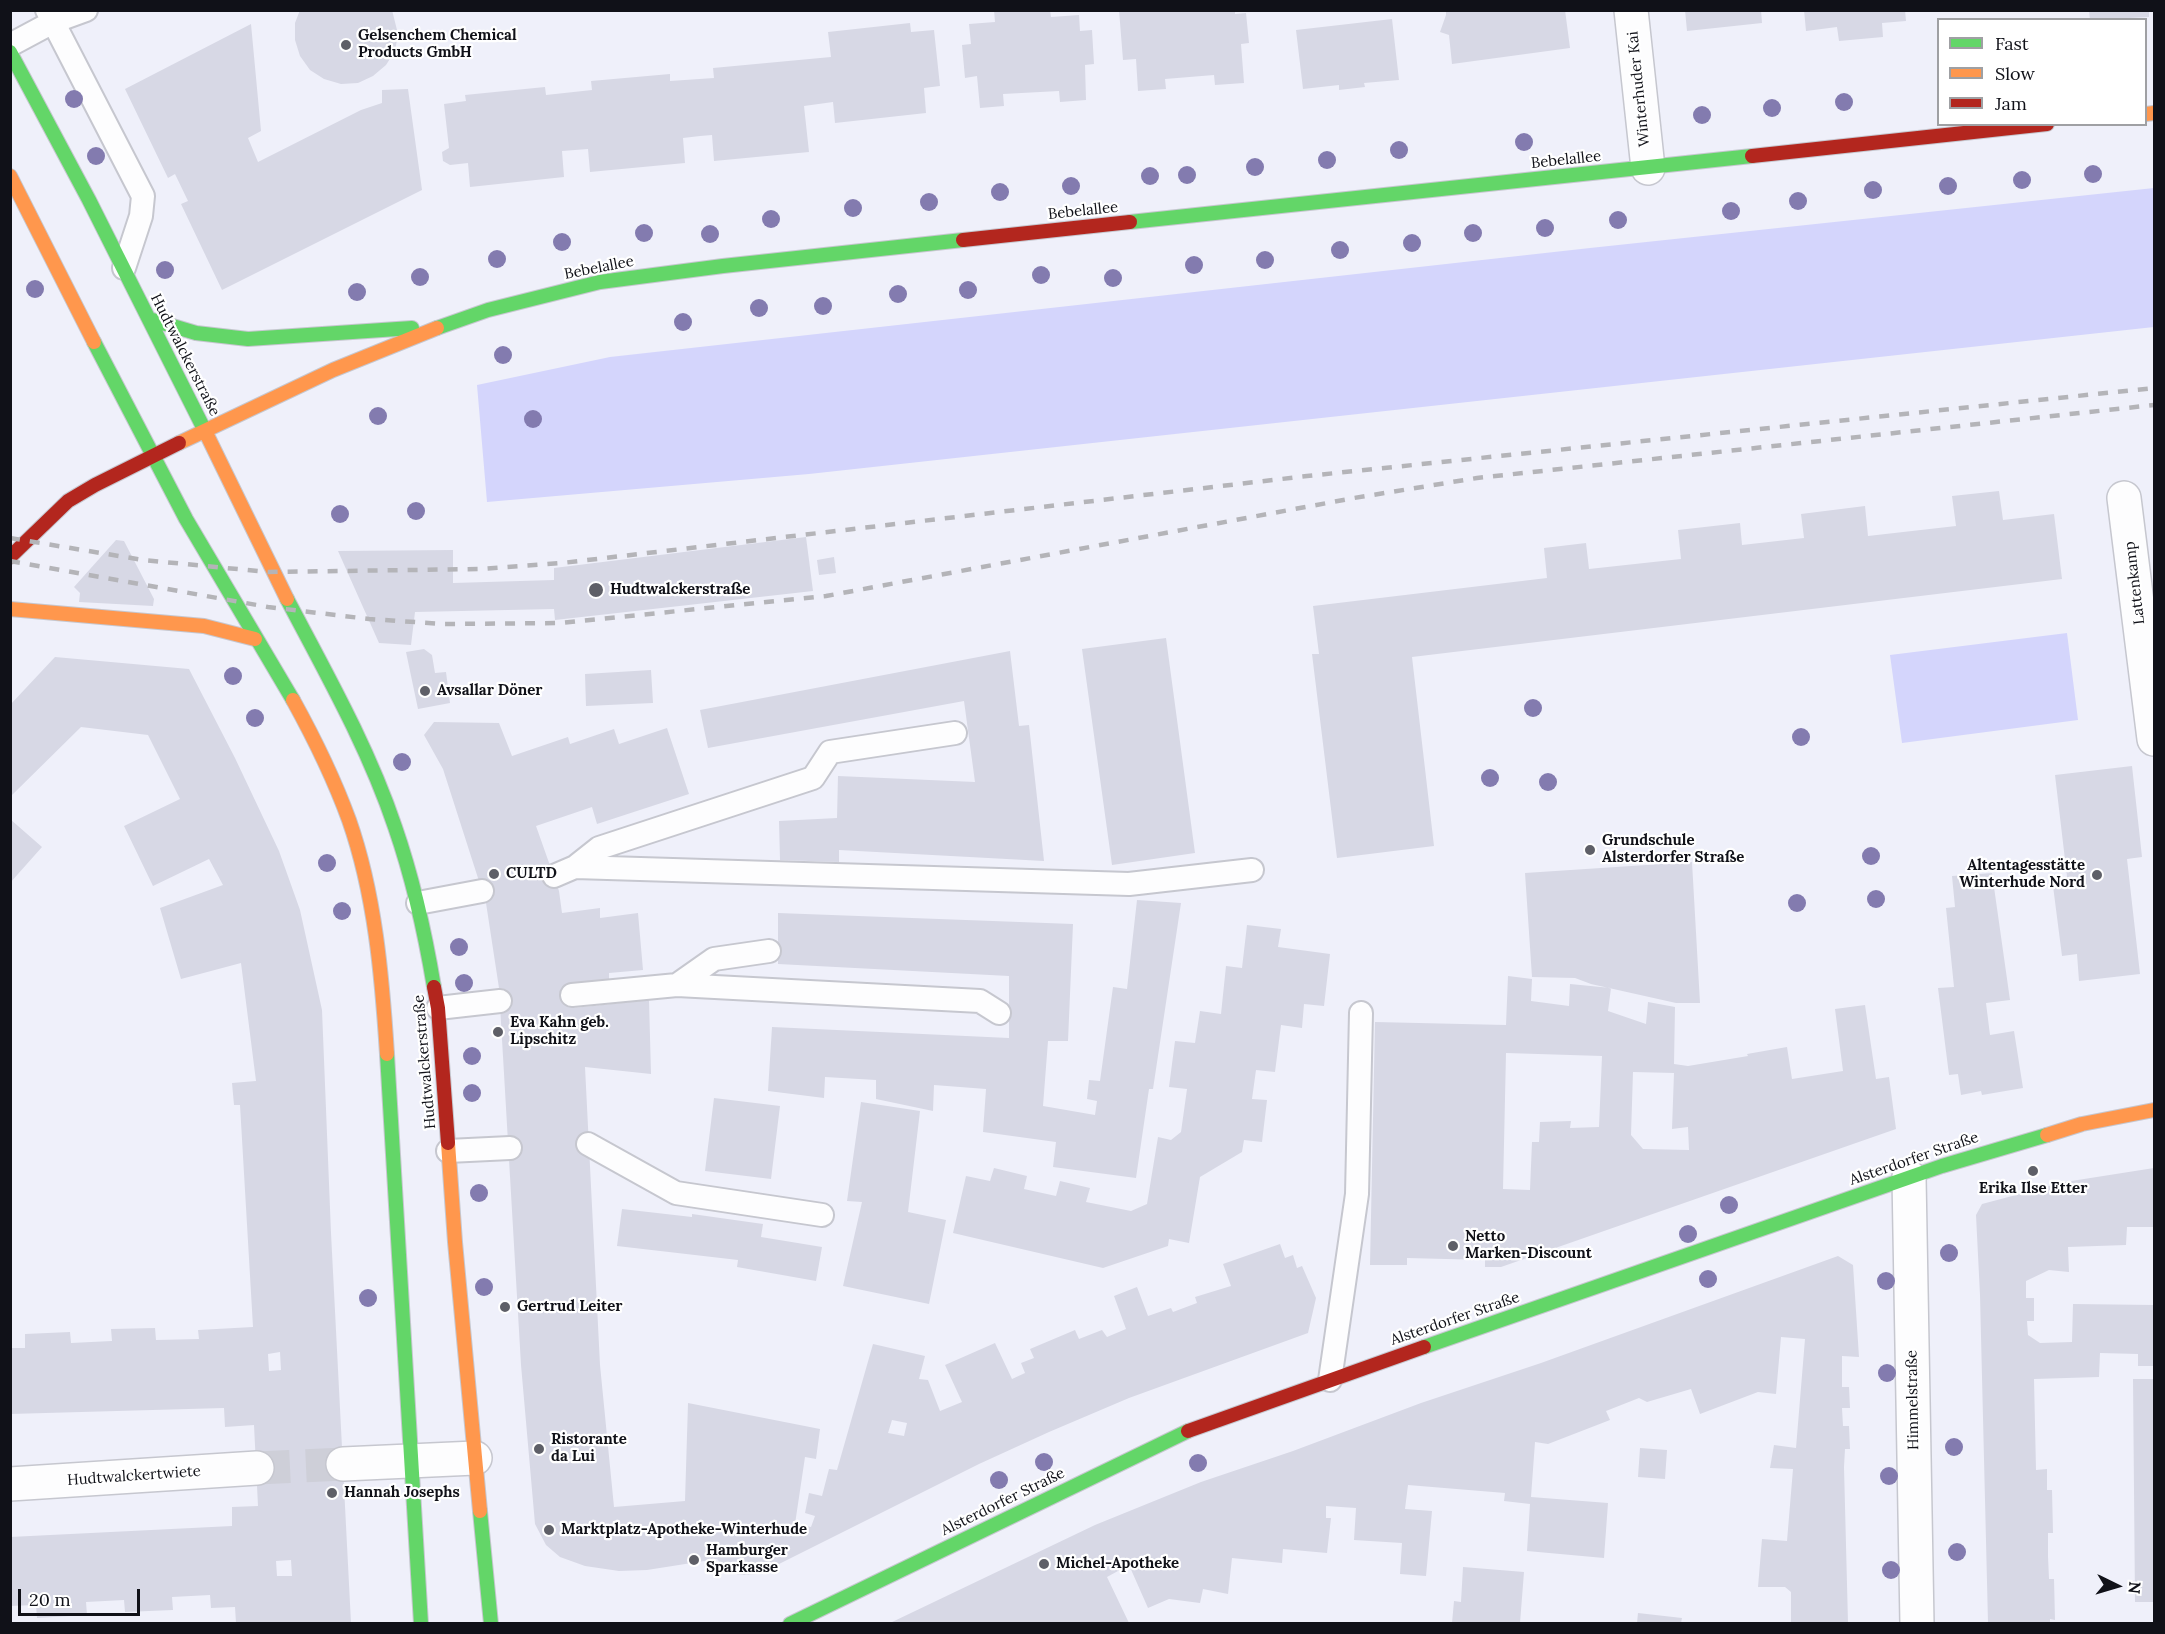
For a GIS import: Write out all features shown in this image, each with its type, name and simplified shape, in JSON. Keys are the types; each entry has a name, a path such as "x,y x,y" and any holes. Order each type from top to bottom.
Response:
{"main road":[{"name":"Hudtwalckerstraße","path":"10,52 205,430 371,766 395,826 418,903 438,1008 448,1151 491,1623"},
{"name":"Bebelallee","path":"10,557 69,501 153,455 333,370 488,310 600,282 723,266 2029,126"},
{"path":"10,176 103,362 188,521 255,639 296,705 332,780 348,819 363,866 380,971 384,1012 421,1623"},
{"path":"149,319 196,333 248,339 440,327"},
{"path":"10,609 204,626 255,639"},
{"name":"Alsterdorfer Straße","path":"790,1623 1178,1435 1984,1152 2082,1124 2154,1110"}],"street":[{"name":"Winterhuder Kai","path":"1630,10 1648,168"},
{"name":"Lattenkamp","path":"2124,498 2154,739"},
{"name":"Himmelstraße","path":"1909,1177 1917,1623"},
{"path":"343,1464 475,1458"},
{"name":"Hudtwalckertwiete","path":"10,1484 257,1468"}],"lane":[{"path":"10,45 50,16 86,10"},
{"path":"50,16 143,196 141,216 123,268"},
{"path":"554,876 575,867 599,849 813,778 830,752 955,733"},
{"path":"575,867 1129,884 1252,870"},
{"path":"418,903 482,891"},
{"path":"677,985 714,959 770,951"},
{"path":"572,995 677,985 980,1001 999,1013"},
{"path":"438,1008 500,1001"},
{"path":"1330,1380 1358,1194 1361,1012"},
{"path":"588,1144 676,1193 822,1215"},
{"path":"448,1151 510,1148"}],"shaded area":[{"path":"2154,188 2154,327 809,474 487,502 477,385 610,357"},
{"path":"2067,633 2078,720 1902,743 1890,655"}],"building":[{"name":"Gelsenchem Chemical Products GmbH","path":"300,10 392,10 398,34 395,51 386,65 373,76 358,83 341,84 324,79 310,70 300,56 295,40 295,23"},
{"path":"994,10 1050,10 1051,17 1079,15 1080,31 1092,30 1094,64 1085,65 1086,100 1060,102 1059,91 1003,94 1004,106 980,108 977,76 965,78 962,45 971,44 969,24 995,22"},
{"path":"1119,10 1235,10 1235,14 1246,13 1249,43 1241,44 1244,83 1215,85 1214,75 1165,79 1166,89 1138,91 1136,59 1123,60"},
{"path":"1446,10 1565,10 1570,48 1452,64 1449,35 1440,32"},
{"path":"1685,10 1761,10 1762,23 1687,31"},
{"path":"1804,10 1905,10 1906,21 1882,23 1883,37 1839,41 1837,27 1806,31"},
{"path":"2089,10 2149,10 2149,17 2090,18"},
{"path":"1392,19 1399,80 1364,83 1365,87 1339,90 1339,85 1303,89 1296,30"},
{"path":"910,23 911,32 934,30 940,86 924,88 926,113 835,123 833,102 804,106 809,152 714,161 712,135 700,136 683,138 685,163 590,172 588,149 562,151 564,177 470,187 468,163 450,165 443,161 442,152 449,148 444,104 466,101 465,95 545,87 546,95 592,90 591,81 670,74 670,81 714,78 713,68 831,57 828,32"},
{"path":"251,24 261,131 248,138 258,162 361,110 382,103 382,90 408,89 422,190 222,290 181,204 188,201 175,174 168,178 125,89"},
{"path":"1999,491 2003,520 2054,514 2062,579 1412,657 1434,846 1337,858 1312,654 1319,654 1313,606 1547,578 1544,548 1586,543 1589,569 1681,559 1678,530 1740,523 1742,545 1804,538 1801,514 1865,506 1868,536 1956,526 1952,496"},
{"path":"806,537 813,591 555,620 554,609 415,612 411,645 379,643 338,551 453,550 453,583 554,580 554,568"},
{"path":"116,540 124,541 154,599 153,606 79,602 80,593 74,587"},
{"path":"834,557 836,573 819,575 817,560"},
{"path":"1166,638 1195,853 1112,865 1082,649"},
{"path":"424,649 432,655 435,673 446,672 450,703 418,709 406,652"},
{"path":"1010,651 1019,726 1029,725 1044,861 839,850 839,862 780,860 779,821 837,818 838,776 975,782 964,701 708,748 700,710"},
{"path":"55,657 189,669 279,851 300,910 322,1010 351,1623 236,1623 235,1607 211,1608 210,1595 172,1597 173,1610 125,1612 124,1600 86,1602 87,1615 37,1618 36,1605 10,1606 10,1537 232,1526 232,1507 258,1506 254,1425 225,1427 224,1408 10,1414 10,1348 25,1348 25,1334 70,1332 71,1343 112,1341 111,1329 155,1328 156,1340 199,1339 198,1330 253,1327 240,1105 234,1105 232,1083 256,1081 241,963 181,979 160,908 223,885 209,859 153,886 124,826 180,799 148,735 81,727 10,797 10,705","holes":["280,1352 281,1370 269,1371 268,1354","291,1560 292,1576 277,1576 276,1561"]},
{"path":"651,670 653,703 586,706 585,674"},
{"path":"434,722 499,723 512,756 568,737 570,744 614,729 619,744 667,728 689,794 597,824 592,807 536,826 559,891 562,913 600,908 600,918 638,913 643,970 609,973 609,979 570,984 573,1008 649,1000 651,1074 585,1067 600,1365 614,1507 685,1501 688,1403 820,1429 816,1459 805,1457 795,1524 811,1527 815,1516 805,1513 809,1493 822,1496 829,1469 837,1470 873,1344 925,1356 919,1379 928,1380 940,1411 962,1402 945,1365 995,1343 1012,1379 1025,1373 1021,1363 1034,1358 1030,1349 1075,1330 1079,1339 1102,1330 1107,1337 1126,1329 1114,1296 1137,1287 1148,1316 1171,1308 1173,1312 1197,1303 1195,1297 1231,1286 1223,1264 1280,1244 1285,1258 1293,1255 1297,1268 1302,1266 1316,1298 1308,1333 1129,1398 1049,1432 979,1464 759,1574 729,1573 717,1559 647,1570 619,1571 585,1566 560,1557 546,1545 535,1524 521,1365 499,988 486,903 443,769 424,735","holes":["892,1420 907,1423 904,1436 888,1433"]},
{"path":"2132,766 2142,857 2127,859 2140,974 2079,981 2077,954 2062,956 2053,886 2068,885 2055,775"},
{"path":"10,819 42,847 10,883"},
{"path":"1692,862 1700,1003 1676,1003 1591,984 1575,978 1532,977 1525,873"},
{"path":"1992,873 2010,1000 1986,1003 1990,1035 2014,1031 2023,1088 1982,1095 1981,1091 1961,1095 1958,1074 1949,1075 1938,988 1954,987 1946,908 1955,907 1952,876"},
{"path":"1137,900 1181,903 1153,1089 1149,1089 1136,1178 1053,1167 1056,1142 983,1132 986,1089 934,1085 933,1111 876,1099 876,1080 825,1077 824,1098 768,1091 772,1027 1009,1038 1009,976 778,964 778,913 1073,924 1068,1041 1048,1041 1043,1106 1095,1115 1097,1101 1087,1099 1089,1080 1100,1081 1113,987 1127,989"},
{"path":"1247,925 1281,929 1278,947 1330,954 1324,1006 1304,1004 1302,1028 1281,1025 1275,1072 1256,1070 1252,1099 1267,1100 1262,1142 1244,1140 1242,1152 1200,1177 1189,1243 1169,1239 1168,1246 1103,1268 953,1233 966,1176 990,1181 994,1168 1027,1176 1024,1189 1056,1196 1060,1181 1090,1188 1086,1202 1131,1211 1147,1204 1158,1137 1171,1140 1181,1132 1187,1089 1169,1087 1175,1041 1195,1043 1200,1011 1221,1014 1226,966 1242,968"},
{"path":"1508,976 1532,979 1531,1001 1569,1006 1570,984 1611,988 1608,1011 1646,1024 1648,1002 1675,1007 1674,1064 1688,1066 1787,1047 1792,1079 1843,1071 1835,1009 1865,1005 1876,1079 1889,1077 1896,1129 1501,1267 1485,1267 1485,1260 1407,1258 1407,1265 1370,1265 1375,1022 1506,1025","holes":["1506,1053 1602,1056 1599,1127 1570,1128 1571,1121 1540,1122 1539,1142 1532,1142 1530,1190 1503,1189","1633,1072 1674,1073 1672,1129 1688,1127 1689,1150 1643,1149 1631,1135"]},
{"path":"714,1098 780,1106 771,1179 705,1171"},
{"path":"861,1102 920,1111 908,1212 946,1220 929,1304 843,1286 862,1202 847,1201"},
{"path":"2154,1168 2154,1227 2127,1227 2126,1245 2068,1247 2069,1272 2049,1270 2026,1281 2026,1298 2034,1298 2034,1321 2027,1321 2028,1335 2040,1343 2072,1342 2073,1304 2154,1305 2154,1366 2138,1366 2138,1354 2100,1353 2099,1377 2034,1379 2036,1470 2047,1469 2047,1490 2052,1490 2053,1533 2048,1533 2048,1556 2049,1579 2054,1579 2055,1620 2050,1619 2050,1623 1988,1623 1976,1215 1982,1204 2065,1182"},
{"path":"622,1209 692,1217 692,1214 763,1224 761,1237 822,1247 816,1281 737,1267 738,1260 617,1246"},
{"path":"1838,1256 1853,1265 1859,1357 1842,1356 1842,1387 1849,1387 1850,1408 1842,1408 1843,1426 1849,1426 1850,1449 1845,1449 1844,1467 1848,1623 1791,1623 1791,1592 1785,1587 1758,1587 1762,1539 1787,1541 1793,1469 1770,1468 1774,1445 1796,1448 1805,1339 1781,1337 1776,1394 1758,1392 1700,1414 1691,1389 1647,1402 1639,1398 1606,1411 1610,1420 1548,1444 1535,1442 1531,1497 1608,1503 1604,1558 1527,1551 1530,1504 1504,1501 1505,1493 1408,1485 1405,1509 1432,1511 1426,1576 1400,1574 1402,1543 1354,1540 1356,1508 1326,1506 1326,1518 1331,1518 1327,1553 1283,1549 1282,1563 1232,1558 1228,1594 1203,1589 1200,1603 1169,1599 1148,1608 1129,1565 1107,1577 1129,1623 890,1623 1095,1525 1201,1482"},
{"path":"2133,1379 2154,1379 2154,1602 2135,1602"},
{"path":"1640,1448 1667,1450 1665,1479 1638,1477"},
{"path":"1463,1567 1524,1572 1520,1623 1452,1623 1454,1601 1461,1602"},
{"path":"1638,1613 1682,1618 1681,1623 1637,1623"}],"tunnel":[{"path":"257,1468 343,1464"}],"railway":[{"path":"10,538 143,560 268,572 481,569 562,563 1307,476 2154,388"},
{"path":"10,561 268,607 369,619 443,624 560,623 826,596 1354,498 1477,478 2154,405"}],"traffic: fast":[{"path":"10,52 89,200 205,431"},
{"path":"1130,222 1752,156"},
{"path":"437,328 488,310 600,282 963,240"},
{"path":"149,319 196,333 248,339 412,328"},
{"path":"94,342 186,519 293,700"},
{"path":"287,599 346,711 384,797 413,886 434,987"},
{"path":"387,1054 421,1624"},
{"path":"1424,1347 1942,1166 2047,1135"},
{"path":"790,1624 1188,1431"},
{"path":"480,1511 491,1624"}],"traffic: slow":[{"path":"2147,114 2154,113"},
{"path":"10,176 94,342"},
{"path":"179,443 333,370 437,328"},
{"path":"205,431 287,599"},
{"path":"10,609 204,626 255,639"},
{"path":"293,700 330,774 358,848 376,936 387,1054"},
{"path":"2047,1135 2082,1124 2154,1110"},
{"path":"448,1143 480,1511"}],"traffic: jam":[{"path":"1752,156 2029,126"},
{"path":"963,240 1130,222"},
{"path":"10,557 68,501 179,443"},
{"path":"434,987 438,1008 448,1143"},
{"path":"1188,1431 1424,1347"}],"place":[{"name":"Gelsenchem Chemical Products GmbH","path":"346,45"},
{"name":"Hudtwalckerstraße","path":"596,590"},
{"name":"Avsallar Döner","path":"425,691"},
{"name":"Grundschule Alsterdorfer Straße","path":"1590,850"},
{"name":"CULTD","path":"494,874"},
{"name":"Altentagesstätte Winterhude Nord","path":"2097,875"},
{"name":"Eva Kahn geb. Lipschitz","path":"498,1032"},
{"name":"Erika Ilse Etter","path":"2033,1171"},
{"name":"Netto Marken-Discount","path":"1453,1246"},
{"name":"Gertrud Leiter","path":"505,1307"},
{"name":"Ristorante da Lui","path":"539,1449"},
{"name":"Hannah Josephs","path":"332,1493"},
{"name":"Marktplatz-Apotheke-Winterhude","path":"549,1530"},
{"name":"Hamburger Sparkasse","path":"694,1560"},
{"name":"Michel-Apotheke","path":"1044,1564"}]}
